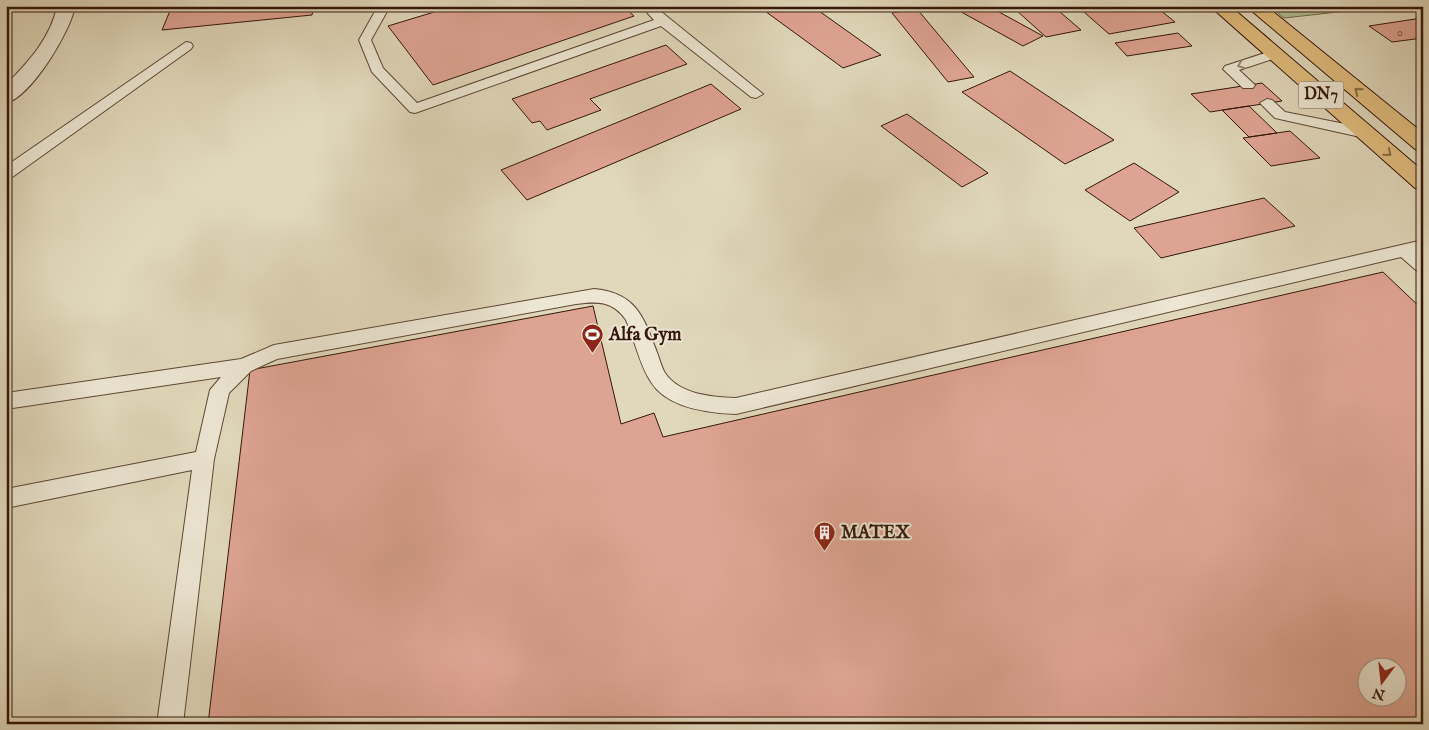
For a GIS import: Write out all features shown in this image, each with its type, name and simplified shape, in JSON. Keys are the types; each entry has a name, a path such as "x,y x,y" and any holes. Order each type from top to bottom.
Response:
{"main road":[{"name":"DN7","path":"1219,6 1423,183"},
{"name":"DN7","path":"1255,6 1423,144"}],"street":[{"path":"6,97 26,78 53,38 62,21 66,6"}],"lane":[{"path":"384,6 365,40 377,69 415,108 663,21"},
{"path":"647,6 663,21 756,94"},
{"path":"6,174 186,46"},
{"path":"1248,85 1230,69 1274,54"},
{"path":"1267,103 1280,114 1365,133"},
{"path":"6,400 244,366 274,352 581,296 598,295 617,300 631,311 658,378 671,389 703,403 736,406 1423,246"},
{"path":"1404,250 1423,267"},
{"path":"170,724 204,459 220,390 244,366"},
{"path":"6,499 204,459"}],"green space":[{"path":"1270,6 1392,6 1284,18"}],"building":[{"path":"172,6 314,6 312,15 162,30"},
{"path":"454,6 623,6 634,16 433,85 388,26"},
{"path":"758,6 812,6 881,55 843,68"},
{"path":"957,6 988,6 1043,36 1023,46 954,8"},
{"path":"1036,6 1053,6 1081,30 1046,37 1016,10"},
{"path":"1118,6 1155,6 1175,22 1109,34 1084,12"},
{"path":"917,9 974,77 948,82 892,13"},
{"path":"1422,18 1423,38 1392,42 1369,26"},
{"path":"1178,33 1192,46 1127,56 1115,43"},
{"path":"666,45 687,64 590,99 601,110 547,130 540,121 532,123 512,99"},
{"path":"1010,71 1114,140 1065,164 962,92"},
{"path":"1262,83 1282,101 1210,112 1191,94"},
{"path":"711,84 741,109 527,200 501,170"},
{"path":"1249,106 1277,133 1249,137 1222,110"},
{"path":"907,114 988,173 962,187 881,126"},
{"path":"1290,131 1320,158 1271,166 1243,138"},
{"path":"1134,163 1179,192 1130,221 1085,190"},
{"path":"1264,198 1295,226 1161,258 1134,228"},
{"name":"MATEX","path":"1383,272 1423,310 1423,724 208,724 250,370 593,306 621,424 654,413 663,437"}],"place":[{"name":"Alfa Gym","path":"593,354"},
{"name":"MATEX","path":"825,552"}]}
